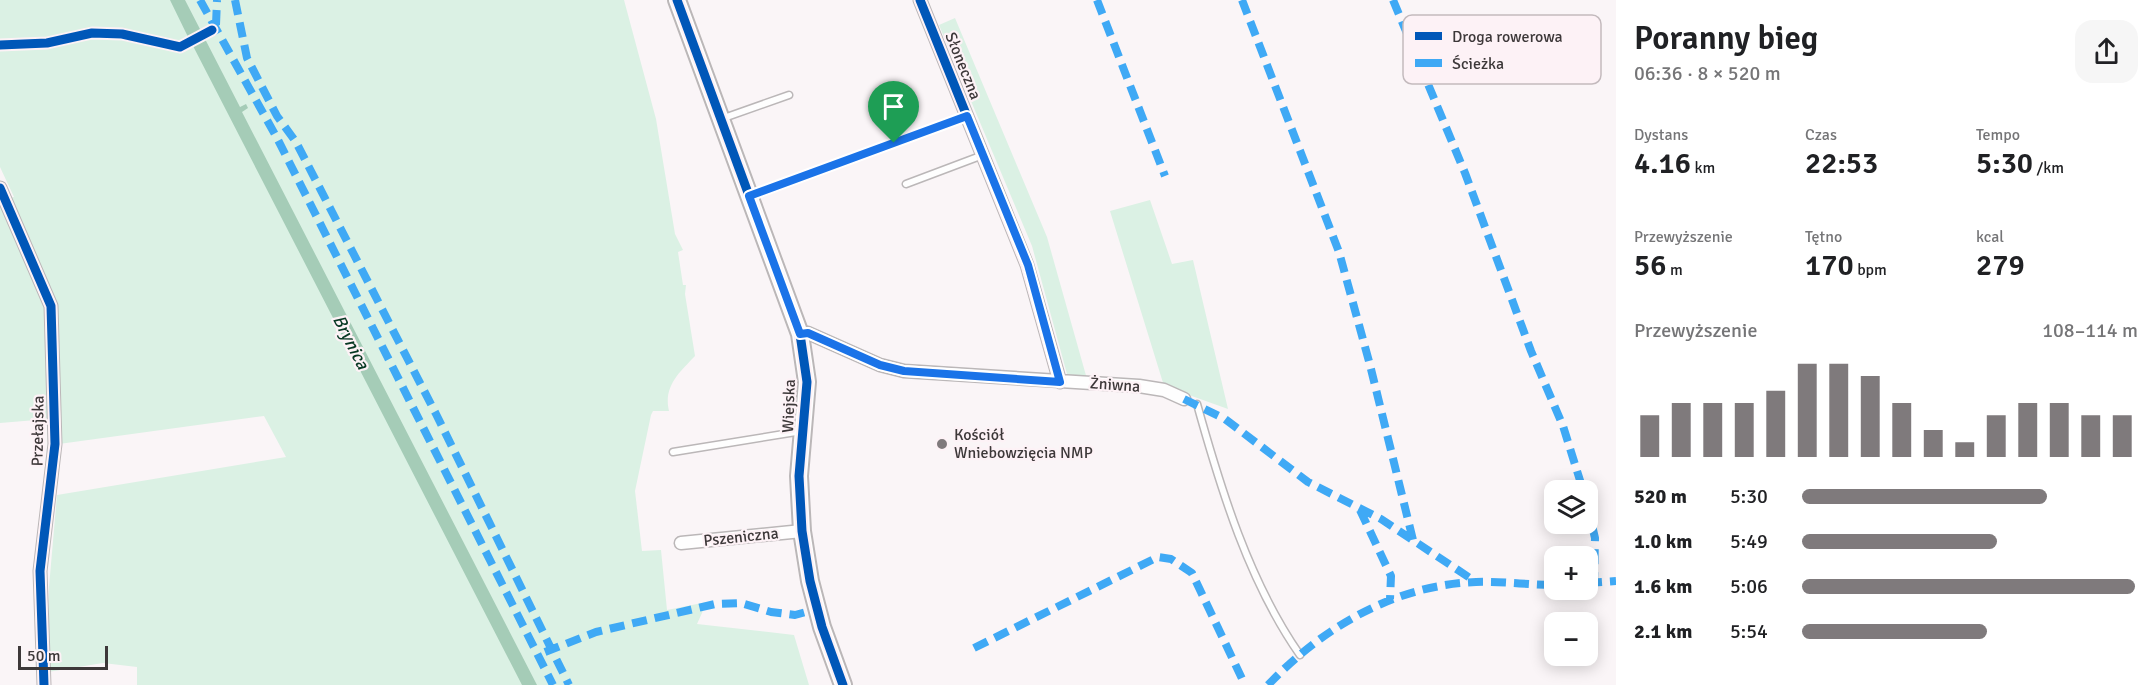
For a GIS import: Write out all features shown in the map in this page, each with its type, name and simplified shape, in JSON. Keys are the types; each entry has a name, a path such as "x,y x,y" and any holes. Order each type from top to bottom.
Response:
{"street":[{"name":"Wiejska","path":"677,0 800,334 807,382 799,476 802,531 810,581 822,627 843,685"},
{"name":"Słoneczna","path":"920,0 1028,265 1060,382"},
{"name":"Przełajska","path":"0,188 3,205 51,306 55,444 40,571 45,685"},
{"name":"Żniwna","path":"800,334 808,333 880,365 904,371 1139,386 1164,390 1184,399"},
{"name":"Pszeniczna","path":"681,543 802,531"}],"lane":[{"path":"721,119 789,95"},
{"path":"749,196 967,116"},
{"path":"906,184 983,155"},
{"path":"1197,404 1218,480 1255,572 1284,632 1300,656"},
{"path":"673,452 804,431"}],"shaded area":[{"path":"0,0 624,0 656,119 675,234 683,250 678,252 683,285 686,285 685,294 695,356 674,380 668,394 669,411 653,411 651,415 635,491 642,551 661,550 667,610 707,602 697,624 794,635 809,685 137,685 137,667 103,663 48,672 49,587 57,495 286,457 264,416 59,444 60,418 0,423 0,200 14,197 0,167"},
{"path":"955,18 1047,237 1087,379 1067,374 1032,246 939,25"},
{"path":"1150,200 1172,264 1193,260 1228,409 1164,386 1110,211"}],"water":[{"path":"170,0 185,0 202,33 189,39"},
{"name":"Brynica","path":"204,37 240,107 246,104 248,108 242,112 537,685 522,685 192,44"}],"marked path":[{"path":"200,0 277,138 553,685"},
{"path":"216,25 217,0"},
{"path":"235,0 247,58 277,116 296,142 436,414 569,685"},
{"path":"1097,0 1165,176"},
{"path":"1242,0 1339,252 1370,365 1413,540"},
{"path":"1393,0 1403,24"},
{"path":"1428,84 1465,173 1531,351 1563,426 1580,480"},
{"path":"1184,399 1225,419 1308,482 1381,519 1476,582"},
{"path":"1360,510 1391,576 1390,599"},
{"path":"1594,534 1595,546"},
{"path":"974,648 1158,557 1171,559 1192,573 1245,685"},
{"path":"1598,582 1616,581"},
{"path":"1268,685 1312,645 1362,613 1389,601 1417,591 1446,585 1476,582 1544,584"},
{"path":"545,652 596,632 715,604 741,603 771,612 795,615 817,609"}],"cycle path":[{"path":"677,0 800,334 807,382 799,476 802,531 810,581 822,627 843,685"},
{"path":"920,0 1027,265 1060,382"},
{"path":"0,45 47,43 92,33 122,34 180,47 212,30"},
{"path":"0,188 51,306 55,444 40,571 44,685"}],"place":[{"name":"Kościół Wniebowzięcia NMP","path":"942,444"}],"route":[{"path":"967,116 1028,265 1060,382 976,378 904,371 880,365 808,333 800,334 749,196 894,143 967,116"}]}
